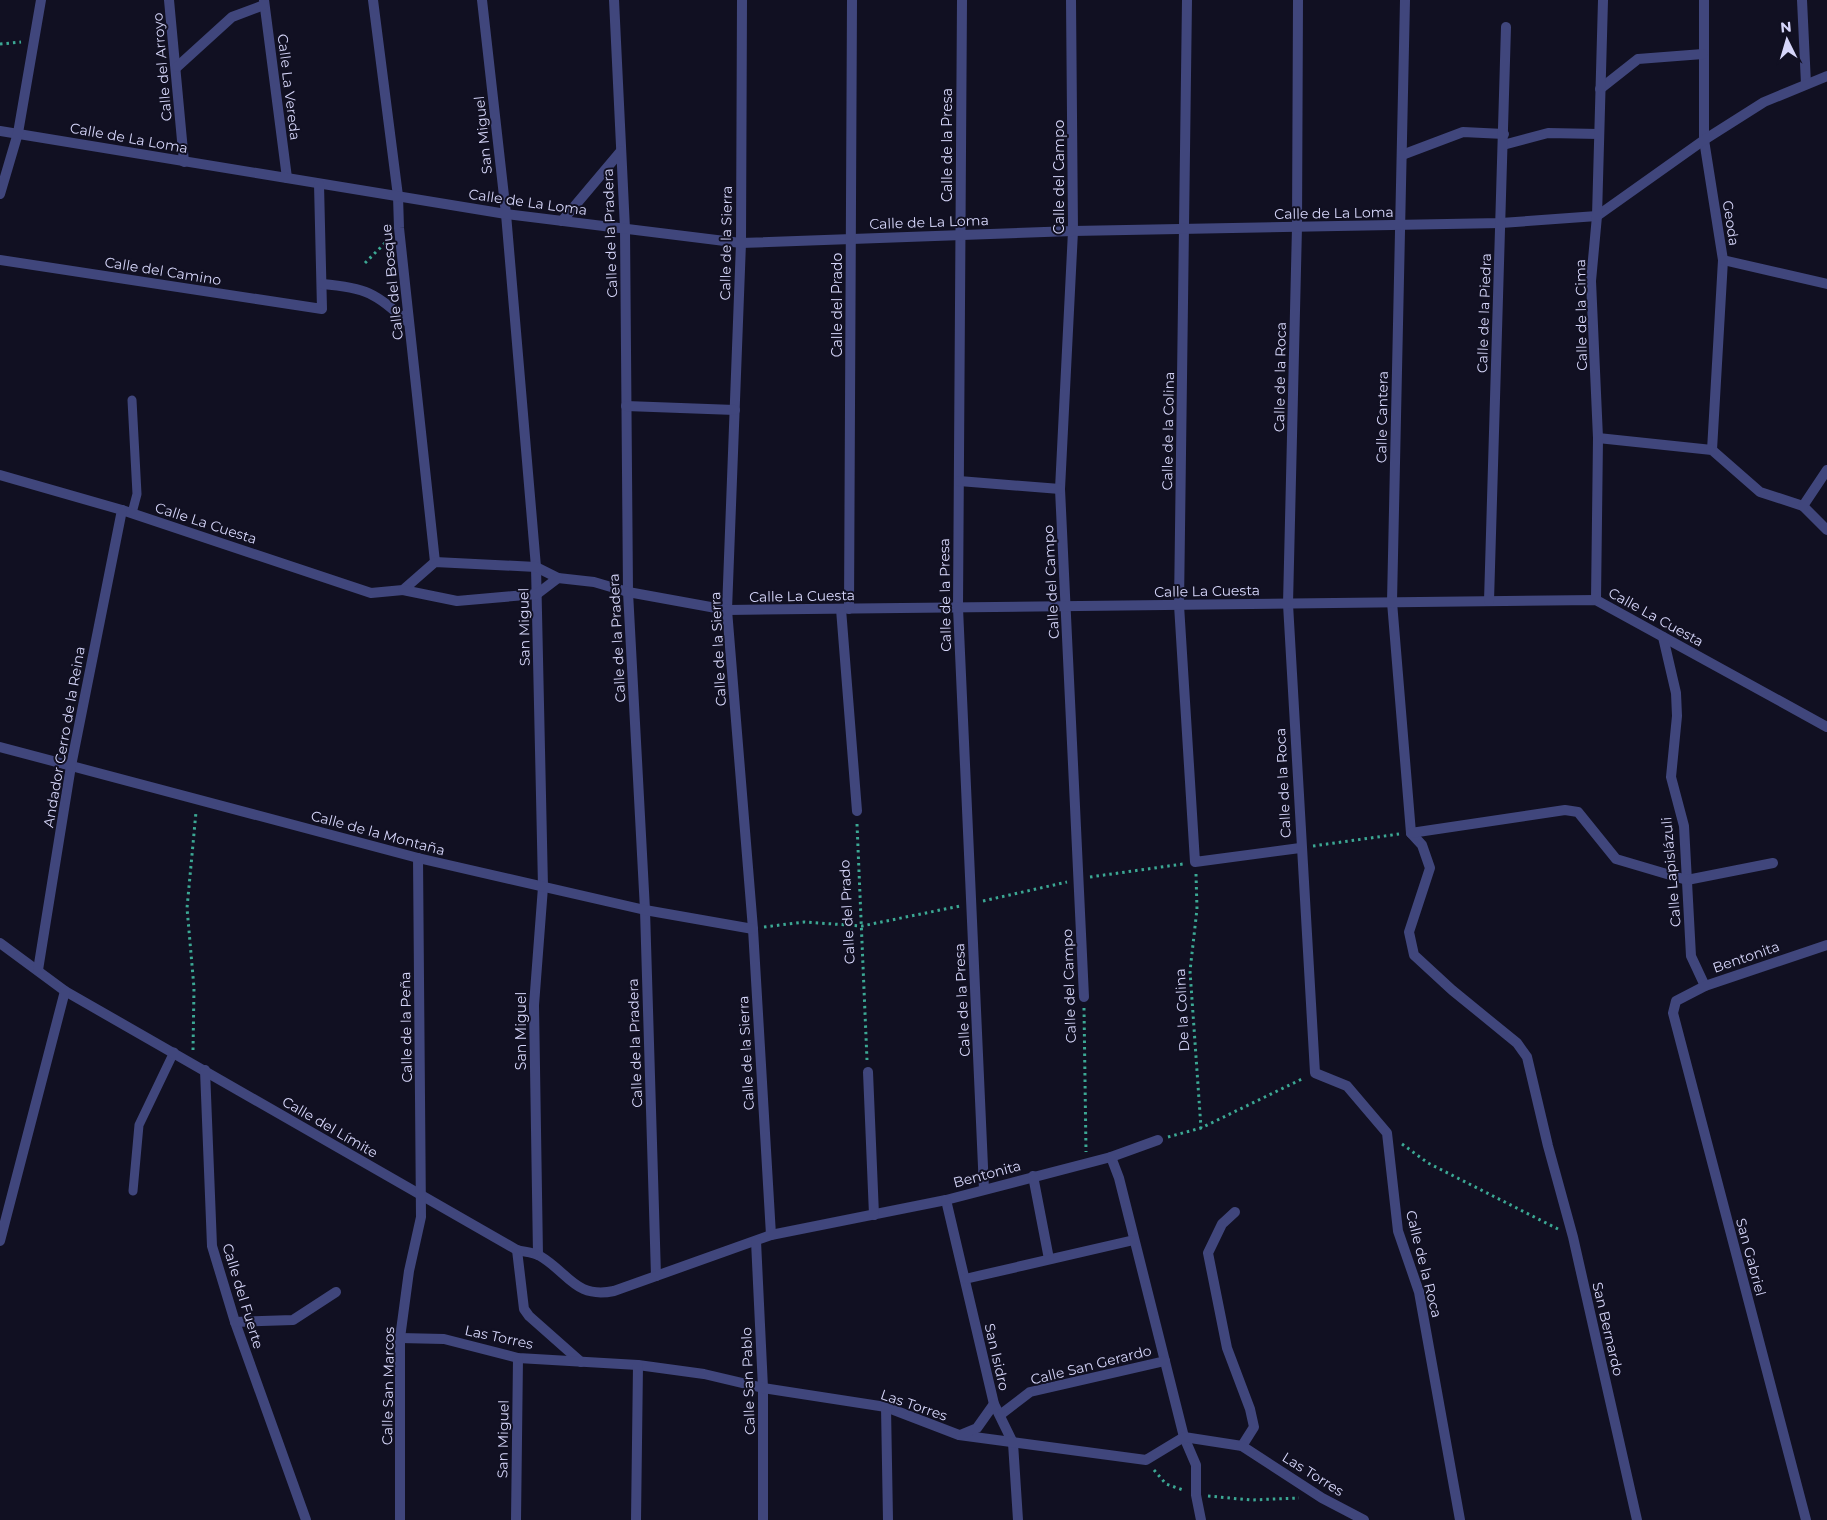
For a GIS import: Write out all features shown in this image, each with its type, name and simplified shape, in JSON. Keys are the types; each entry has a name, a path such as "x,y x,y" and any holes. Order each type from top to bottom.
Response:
{"street":[{"path":"0,194 18,132 41,0"},
{"name":"Calle del Arroyo","path":"169,0 177,67 184,162"},
{"name":"Calle del Bosque","path":"373,0 398,196 399,228 435,562"},
{"name":"San Miguel","path":"482,0 506,214 536,567 543,887 534,1005 538,1255"},
{"name":"Calle de la Pradera","path":"614,0 625,229 628,592 645,910 656,1276"},
{"name":"Calle de la Sierra","path":"742,0 741,243 727,610 752,929 771,1235"},
{"name":"Calle del Prado","path":"852,0 851,238 845,609 856,810"},
{"name":"Calle de la Presa","path":"962,0 958,608 984,1189"},
{"name":"Calle del Campo","path":"1071,0 1073,231 1060,488 1084,997"},
{"name":"Calle de la Colina","path":"1187,0 1179,605 1195,862"},
{"name":"Calle de la Roca","path":"1298,0 1297,227 1288,604 1300,848 1315,1073"},
{"name":"Calle Cantera","path":"1405,0 1392,602 1411,833"},
{"name":"Calle de la Cima","path":"1596,600 1598,438 1591,281 1597,216 1604,0"},
{"name":"Geoda","path":"1704,0 1704,140 1723,260 1712,450"},
{"path":"1802,0 1806,84"},
{"path":"177,67 232,17 264,2"},
{"name":"Calle La Vereda","path":"264,2 287,178"},
{"name":"Calle de la Piedra","path":"1489,601 1506,27"},
{"path":"1600,89 1638,59 1704,54"},
{"path":"1597,216 1704,140 1764,102 1827,76"},
{"name":"Calle de La Loma","path":"0,131 18,132 184,162 506,214 741,243 1073,231 1501,224 1597,216"},
{"path":"1402,155 1463,132 1504,134"},
{"path":"1503,145 1548,134 1599,134"},
{"path":"562,221 621,151"},
{"path":"319,184 322,284 356,287 377,296 409,323"},
{"name":"Calle del Camino","path":"0,260 322,309 322,284"},
{"path":"1723,260 1827,284"},
{"path":"626,406 735,410"},
{"path":"1598,438 1712,450 1760,492 1803,506 1827,530"},
{"path":"1803,506 1827,470"},
{"name":"Calle La Cuesta","path":"0,476 127,512 372,592 403,590 457,601 537,594"},
{"path":"959,481 1060,488"},
{"name":"Andador Cerro de la Reina","path":"38,970 72,766 127,512"},
{"path":"403,590 435,562"},
{"name":"Calle La Cuesta","path":"435,562 536,567 558,578 594,582 628,592 727,610 1596,600 1827,727"},
{"path":"537,594 558,578"},
{"name":"Calle Lapislázuli","path":"1663,637 1676,693 1677,716 1671,777 1684,826 1691,956 1705,986"},
{"name":"Calle de la Montaña","path":"0,747 418,858 645,910 752,929"},
{"path":"1411,833 1565,810 1578,812 1616,859 1687,880 1773,863"},
{"name":"San Bernardo","path":"1411,833 1422,846 1430,868 1410,932 1414,955 1452,990 1517,1043 1527,1057 1548,1146 1573,1237 1636,1520"},
{"path":"1195,862 1300,848"},
{"name":"Calle de la Peña","path":"418,858 421,1195"},
{"name":"Calle del Límite","path":"0,943 65,991 517,1250 538,1255 582,1290 598,1294 614,1291 656,1276"},
{"name":"Bentonita","path":"1676,1001 1705,986 1827,945"},
{"path":"0,1241 65,991"},
{"name":"San Gabriel","path":"1676,1001 1673,1013 1806,1520"},
{"name":"Calle del Fuerte","path":"205,1070 212,1246 235,1322 306,1520"},
{"path":"868,1072 874,1215"},
{"path":"1315,1073 1347,1086 1387,1133"},
{"name":"Calle de la Roca","path":"1387,1133 1398,1231 1419,1292 1460,1520"},
{"name":"Bentonita","path":"656,1276 771,1235 946,1200 1111,1157 1158,1140"},
{"path":"1111,1157 1184,1437 1196,1465 1196,1495 1201,1520"},
{"path":"1033,1176 1049,1259"},
{"name":"Calle San Marcos","path":"400,1520 400,1338 409,1271 421,1217 421,1195"},
{"name":"San Isidro","path":"946,1200 994,1404 1013,1443 1018,1520"},
{"path":"1235,1212 1222,1224 1208,1252 1227,1348 1254,1427 1242,1446"},
{"path":"965,1279 1134,1240"},
{"name":"Calle San Pablo","path":"756,1241 763,1388 763,1520"},
{"path":"517,1250 524,1309 529,1316 581,1362"},
{"path":"235,1322 293,1320 336,1292"},
{"name":"Las Torres","path":"400,1338 444,1339 518,1358 638,1365 704,1374 763,1388 886,1407 959,1435 1146,1460"},
{"name":"San Miguel","path":"516,1520 518,1358"},
{"name":"Calle San Gerardo","path":"1000,1415 1030,1392 1165,1361"},
{"path":"636,1520 638,1365"},
{"path":"959,1435 977,1428 985,1420 994,1404"},
{"path":"886,1407 888,1520"},
{"path":"1146,1460 1184,1437"},
{"name":"Las Torres","path":"1184,1437 1242,1446 1322,1498 1364,1520"}],"lane":[{"path":"127,512 137,494 132,400"},
{"path":"133,1192 139,1125 174,1052"}],"path":[{"path":"0,44 34,40"},
{"path":"365,263 399,228"},
{"path":"193,1063 194,988 187,908 198,799"},
{"name":"Calle del Prado","path":"856,810 868,1072"},
{"path":"1300,848 1352,839 1411,833"},
{"name":"De la Colina","path":"1195,862 1197,909 1190,971 1201,1128"},
{"name":"Calle del Campo","path":"1084,997 1086,1162"},
{"path":"1158,1140 1201,1128 1315,1073"},
{"path":"1387,1133 1428,1163 1573,1237"},
{"path":"1146,1460 1166,1484 1196,1495 1251,1500 1322,1498"}]}
